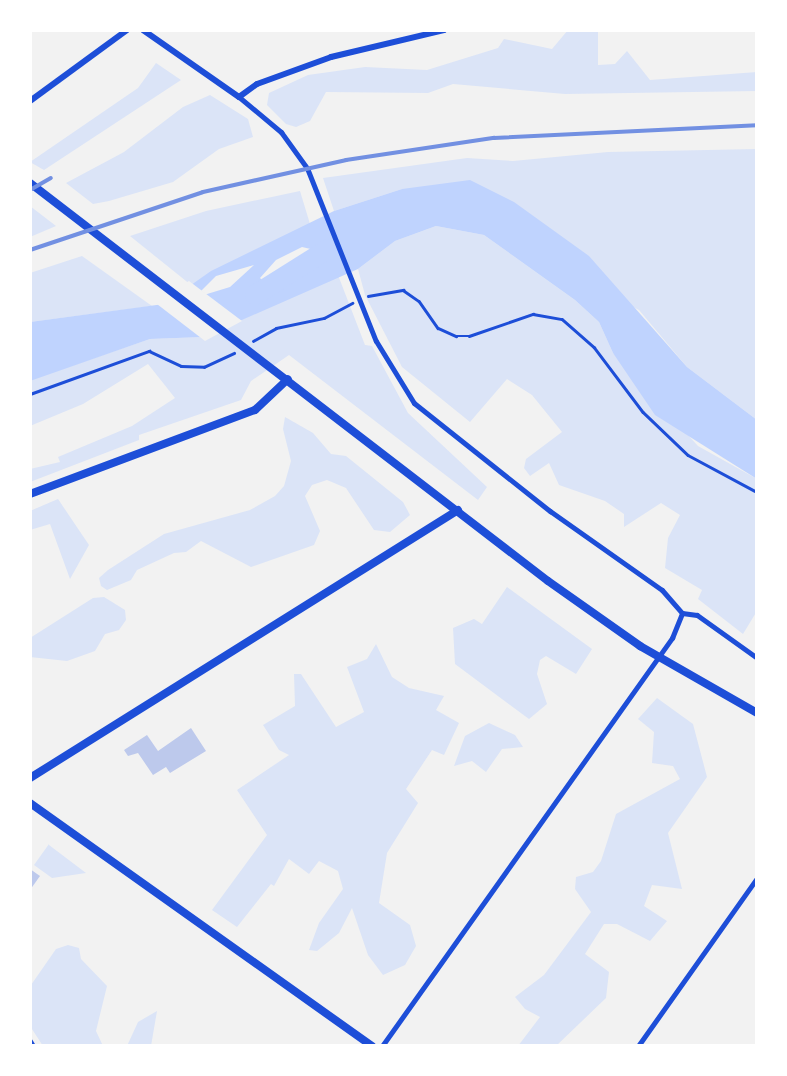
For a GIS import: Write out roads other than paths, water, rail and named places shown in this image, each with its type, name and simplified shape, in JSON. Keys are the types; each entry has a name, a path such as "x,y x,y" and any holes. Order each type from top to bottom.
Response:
{"main road":[{"path":"30,183 548,581 658,658 757,712"},
{"path":"30,494 254,410 288,380"},
{"path":"30,778 458,510"},
{"path":"30,804 370,1045"}],"street":[{"path":"30,101 127,30"},
{"path":"144,30 264,115 296,150 325,210 351,280 355,302 414,402 550,510 662,590 682,612 697,615 757,658"},
{"path":"239,97 257,84 331,57 444,30"},
{"path":"382,1046 658,658 680,626 682,612"},
{"path":"638,1046 757,878"}],"water":[{"path":"470,180 514,202 589,256 687,367 757,420 757,479 655,415 613,353 599,322 575,300 484,235 436,226 395,241 358,269 203,337 150,339 30,381 30,322 164,304 211,271 334,211 402,189","holes":["302,247 315,250 281,278 264,282 260,278 276,260","254,265 230,287 194,298 216,276"]}],"waterway":[{"path":"255,295 328,249"}],"railway":[{"path":"30,250 203,192 346,160 494,138 757,125"},
{"path":"30,190 51,178"}]}
